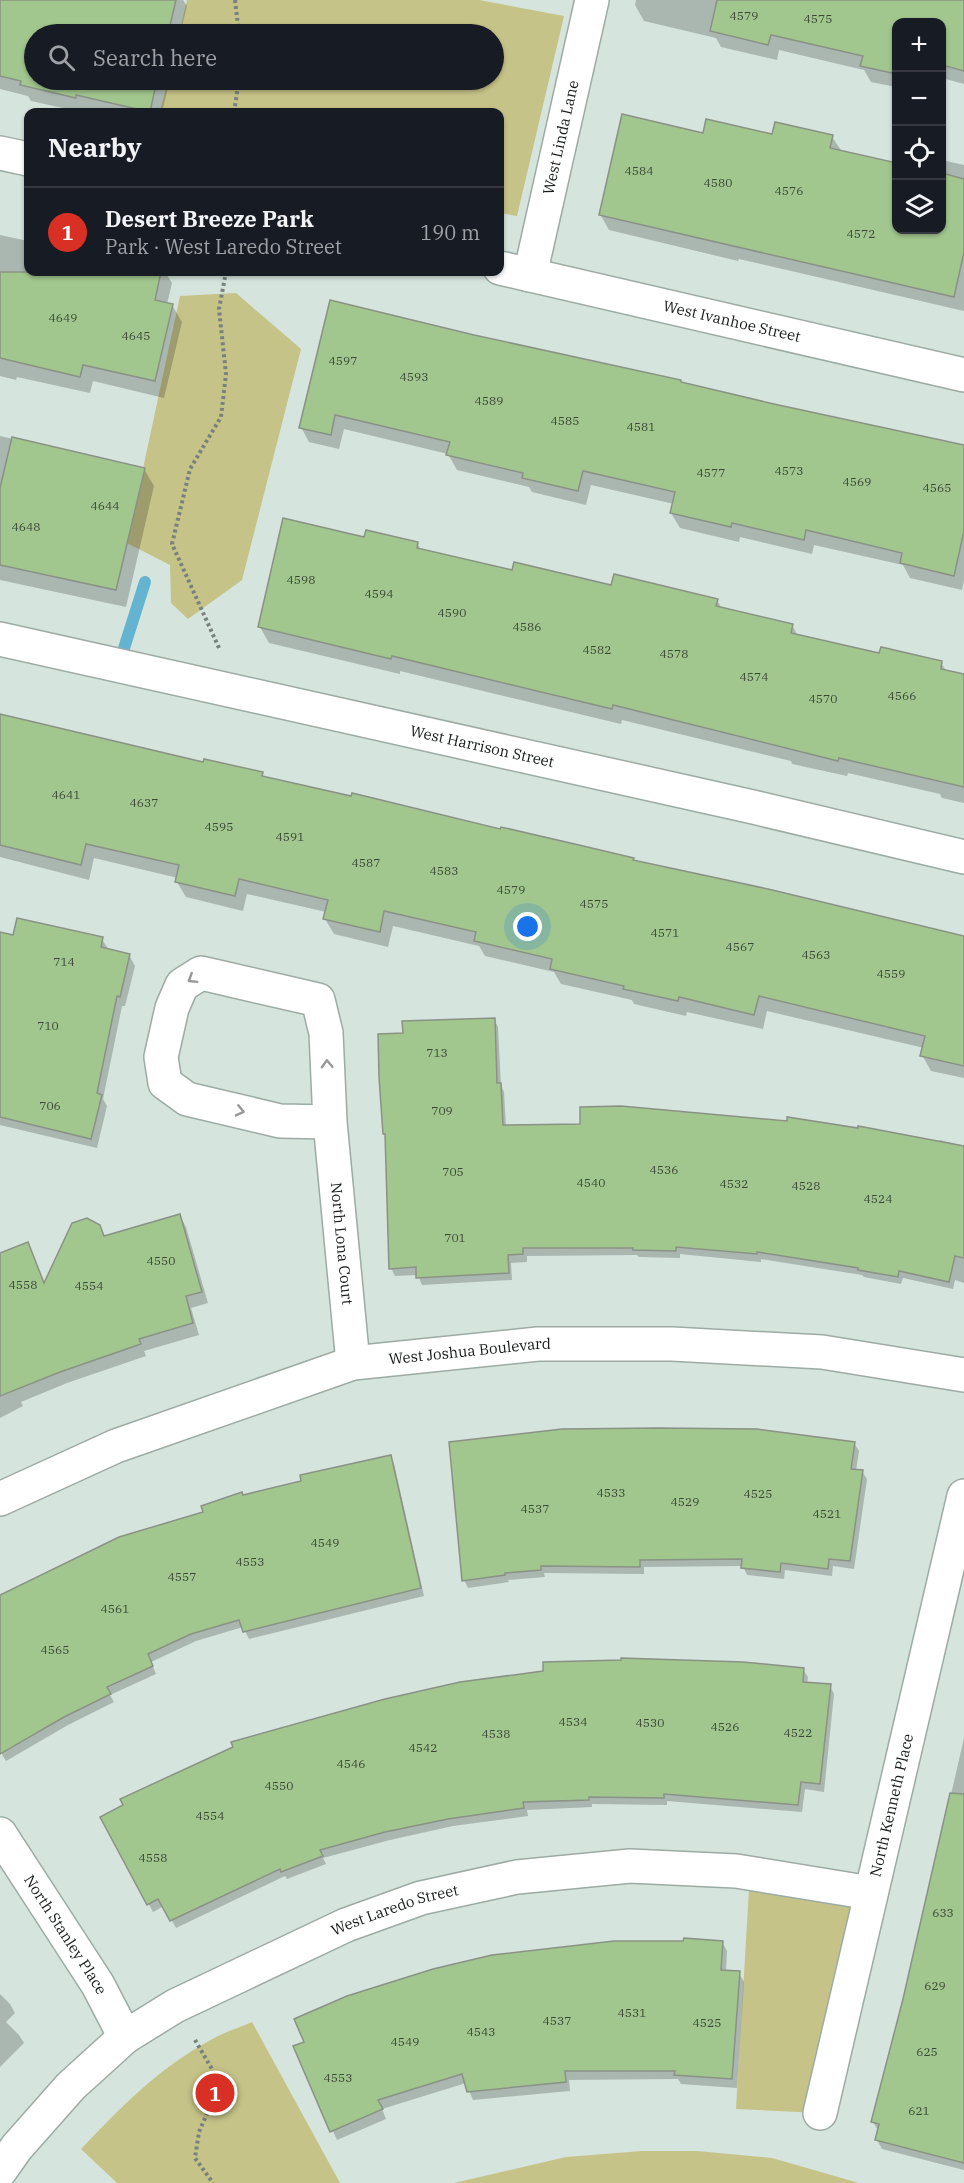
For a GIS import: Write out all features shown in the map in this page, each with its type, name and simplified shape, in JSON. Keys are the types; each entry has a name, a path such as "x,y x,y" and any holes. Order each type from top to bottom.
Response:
{"street":[{"name":"West Linda Lane","path":"515,272 592,0"},
{"path":"0,153 24,158"},
{"name":"West Ivanhoe Street","path":"515,272 964,375"},
{"name":"West Harrison Street","path":"0,639 730,802 964,857"},
{"name":"North Lona Court","path":"330,1122 280,1121 187,1099 165,1083 161,1057 172,1008 182,985 201,973 318,1000 326,1033 330,1122 353,1363"},
{"name":"West Joshua Boulevard","path":"0,1499 116,1446 353,1363 538,1344 672,1344 822,1352 964,1375"},
{"name":"North Kenneth Place","path":"820,2113 964,1496"},
{"name":"North Stanley Place","path":"0,1834 98,1985 125,2037"},
{"name":"West Laredo Street","path":"0,2171 17,2147 70,2086 125,2037 175,2006 346,1925 421,1898 517,1877 630,1866 724,1870 871,1893"}],"path":[{"path":"235,0 238,24"},
{"path":"235,108 237,90"},
{"path":"212,686 219,648 172,544 190,469 221,417 226,374 219,309 225,276"},
{"path":"175,2006 212,2069 212,2102 200,2132 195,2158 213,2183"}],"shaded area":[{"path":"187,0 479,0 564,16 517,216 504,214 504,108 161,108 166,90 504,90 504,24 181,24"},
{"path":"236,293 301,349 242,580 188,619 171,603 170,565 127,543 180,296"},
{"path":"750,1873 871,1893 818,2113 736,2109"},
{"path":"252,2022 340,2183 117,2183 81,2149 125,2104 174,2063 214,2038"},
{"path":"642,2151 697,2151 772,2158 859,2183 454,2183 566,2157"}],"building":[{"path":"0,0 176,0 170,24 24,24 24,86 20,85 21,81 0,76"},
{"path":"717,0 964,0 964,71 946,66 946,18 892,18 892,73 860,66 863,56 771,35 768,45 710,31"},
{"path":"42,90 155,90 151,108 133,108 76,95 76,98"},
{"path":"622,114 703,133 706,119 772,134 775,122 833,135 830,148 892,162 892,234 946,234 946,174 964,179 964,252 954,297 599,215"},
{"path":"0,272 24,272 24,276 160,276 155,300 173,304 155,381 83,365 80,377 0,358"},
{"path":"330,300 474,335 681,380 681,382 774,404 964,445 964,531 954,576 900,563 902,553 806,530 804,540 732,523 731,527 670,513 675,492 583,471 578,491 522,478 523,473 446,455 450,442 335,415 331,435 299,428"},
{"path":"12,437 145,468 116,590 0,565 0,488"},
{"path":"283,518 364,537 366,530 418,542 417,548 512,570 514,562 611,585 614,574 718,599 716,606 793,624 791,633 879,653 881,647 942,661 941,669 964,674 964,787 839,758 838,761 613,705 612,709 392,656 391,659 258,627"},
{"path":"0,714 203,762 204,759 263,772 262,776 351,796 352,793 964,936 964,1066 920,1056 925,1036 759,996 754,1015 679,997 678,1001 550,969 552,959 474,941 476,932 384,911 380,932 323,919 328,900 239,879 235,896 175,882 179,865 86,844 81,865 0,845"},
{"path":"17,918 103,937 101,947 130,954 120,997 117,996 97,1093 102,1095 91,1139 0,1117 0,932 13,935"},
{"path":"495,1018 497,1083 501,1083 503,1125 580,1124 580,1107 621,1106 787,1121 787,1117 858,1128 858,1126 964,1146 964,1258 955,1256 949,1282 899,1271 898,1277 858,1270 858,1268 757,1252 757,1254 676,1247 676,1251 633,1250 633,1248 523,1248 523,1254 508,1255 509,1273 416,1278 416,1267 389,1269 385,1134 383,1134 379,1077 378,1034 403,1033 402,1021"},
{"path":"180,1214 202,1292 186,1296 193,1323 139,1339 141,1344 0,1396 0,1253 28,1242 44,1283 72,1223 87,1218 100,1225 104,1236"},
{"path":"562,1429 757,1429 855,1442 851,1469 863,1470 850,1561 829,1559 828,1569 781,1563 780,1572 741,1568 742,1559 640,1560 640,1567 541,1566 541,1570 505,1573 505,1575 462,1581 449,1442"},
{"path":"391,1455 421,1588 243,1632 239,1620 191,1634 148,1654 153,1666 107,1687 111,1694 64,1717 0,1754 0,1595 119,1537 203,1512 201,1506 242,1492 243,1495 301,1481 300,1475"},
{"path":"621,1658 743,1662 804,1668 803,1682 831,1684 820,1784 801,1782 798,1805 664,1794 664,1798 589,1797 589,1800 523,1802 524,1808 448,1819 385,1832 320,1850 323,1856 281,1872 280,1869 170,1921 158,1899 147,1905 100,1817 123,1805 120,1799 233,1747 231,1742 385,1699 460,1682 543,1671 543,1662 621,1660"},
{"path":"950,1793 964,1794 964,2163 875,2140 879,2124 871,2122 903,1999"},
{"path":"684,1938 723,1941 721,1970 740,1971 732,2079 674,2075 675,2071 565,2071 566,2082 467,2092 462,2074 378,2100 383,2109 330,2132 293,2046 304,2042 294,2019 347,1996 433,1969 492,1955 614,1941 683,1941"}],"waterway":[{"path":"119,664 145,582"}],"place":[{"name":"Desert Breeze Park","path":"215,2093"}]}
